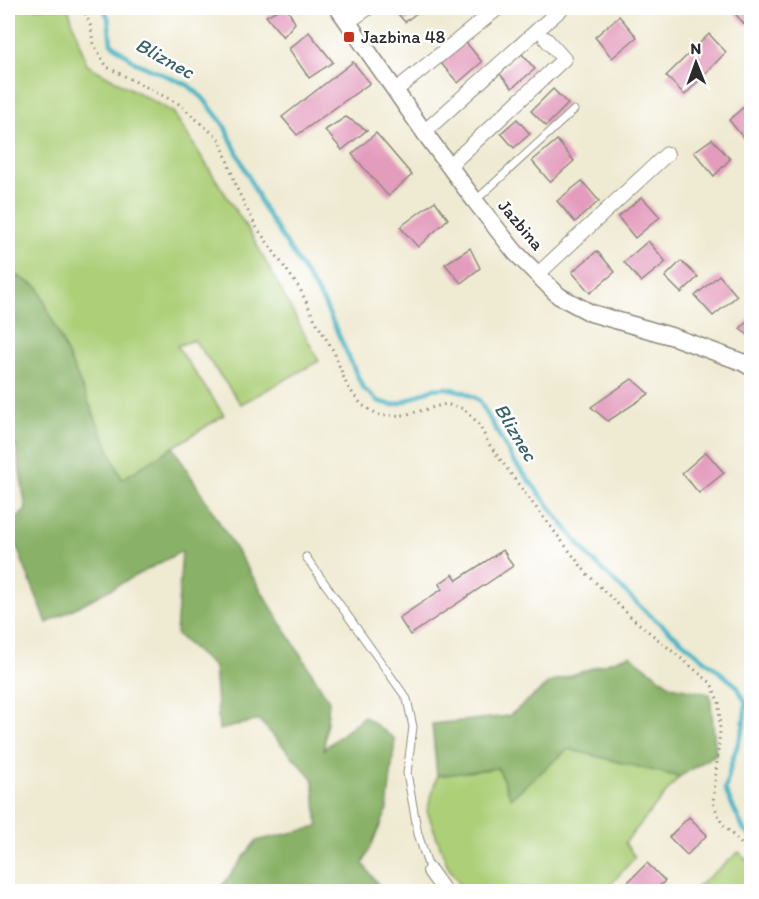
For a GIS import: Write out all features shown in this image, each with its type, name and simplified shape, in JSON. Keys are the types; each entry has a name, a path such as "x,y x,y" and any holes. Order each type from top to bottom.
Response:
{"street":[{"name":"Jazbina","path":"338,8 475,201 516,252 559,296 591,314 674,337 742,362 752,368"},
{"path":"348,22 369,8"},
{"path":"396,90 498,8"},
{"path":"424,132 562,8"},
{"path":"449,166 564,59 546,39"},
{"path":"538,274 667,154"},
{"path":"430,870 445,891"}],"lane":[{"path":"475,201 574,110"},
{"path":"306,557 407,699 413,728 407,773 418,834 430,870"}],"path":[{"path":"83,8 92,27 93,43 108,67 179,104 220,140 238,191 255,225 300,289 334,352 347,386 362,405 381,416 404,415 446,404 464,409 478,423 489,444 588,575 632,618 711,683 719,703 720,722 713,803 722,824 752,855"}],"green space":[{"path":"8,8 68,8 87,65 173,112 252,236 319,361 241,404 194,340 177,346 224,415 122,480 38,287 8,271"},
{"path":"8,271 38,287 122,479 173,447 329,701 324,749 364,716 395,739 387,810 363,864 383,891 321,889 319,892 218,891 256,841 318,827 313,779 259,720 219,730 214,667 176,634 182,551 47,623 8,525 26,510 16,445 8,449"},
{"path":"630,655 671,686 710,694 716,754 679,777 568,749 511,798 498,768 437,776 432,724 509,716 549,683"},
{"path":"568,749 679,777 625,843 635,857 607,889 610,891 464,891 448,867 427,811 437,776 498,768 511,798"},
{"path":"739,852 751,865 751,891 692,891"}],"building":[{"path":"281,8 287,8 295,23 283,37 266,16"},
{"path":"393,8 423,8 405,22"},
{"path":"730,8 752,8 752,22 746,26"},
{"path":"619,16 637,37 612,58 595,37"},
{"path":"309,32 333,62 309,78 289,49"},
{"path":"709,34 726,52 685,95 666,76"},
{"path":"465,41 482,62 458,83 440,62"},
{"path":"522,54 535,69 512,88 499,73"},
{"path":"353,62 370,83 297,135 282,117"},
{"path":"553,89 568,104 546,126 531,111"},
{"path":"748,103 752,109 752,137 746,141 729,120"},
{"path":"346,117 367,130 342,150 325,130"},
{"path":"517,119 530,134 514,148 501,133"},
{"path":"376,133 412,175 388,196 352,154"},
{"path":"712,139 730,159 714,176 694,152"},
{"path":"557,140 574,161 550,182 532,161"},
{"path":"582,181 599,201 575,222 557,201"},
{"path":"642,197 660,217 635,238 618,217"},
{"path":"435,201 448,219 418,247 400,227"},
{"path":"648,241 666,262 641,282 624,262"},
{"path":"470,248 480,268 461,283 445,264"},
{"path":"597,251 615,272 590,293 572,272"},
{"path":"681,261 698,277 681,293 665,277"},
{"path":"719,275 737,296 713,316 695,296"},
{"path":"752,316 752,338 740,329"},
{"path":"632,379 649,394 608,421 591,407"},
{"path":"706,452 724,473 699,493 682,473"},
{"path":"503,550 513,566 410,635 399,618 442,589 439,584 453,574 457,580"},
{"path":"689,817 707,835 687,855 669,837"},
{"path":"647,863 665,881 653,892 635,892 627,883"}],"waterway":[{"name":"Bliznec","path":"103,8 108,17 111,43 136,63 188,85 203,98 224,125 263,207 324,303 363,388 378,401 392,405 432,389 447,388 464,392 479,400 513,460 589,557 646,612 737,686 746,703 743,729 725,790 744,830 752,838"}],"place":[{"name":"Jazbina 48","path":"349,37"}]}
